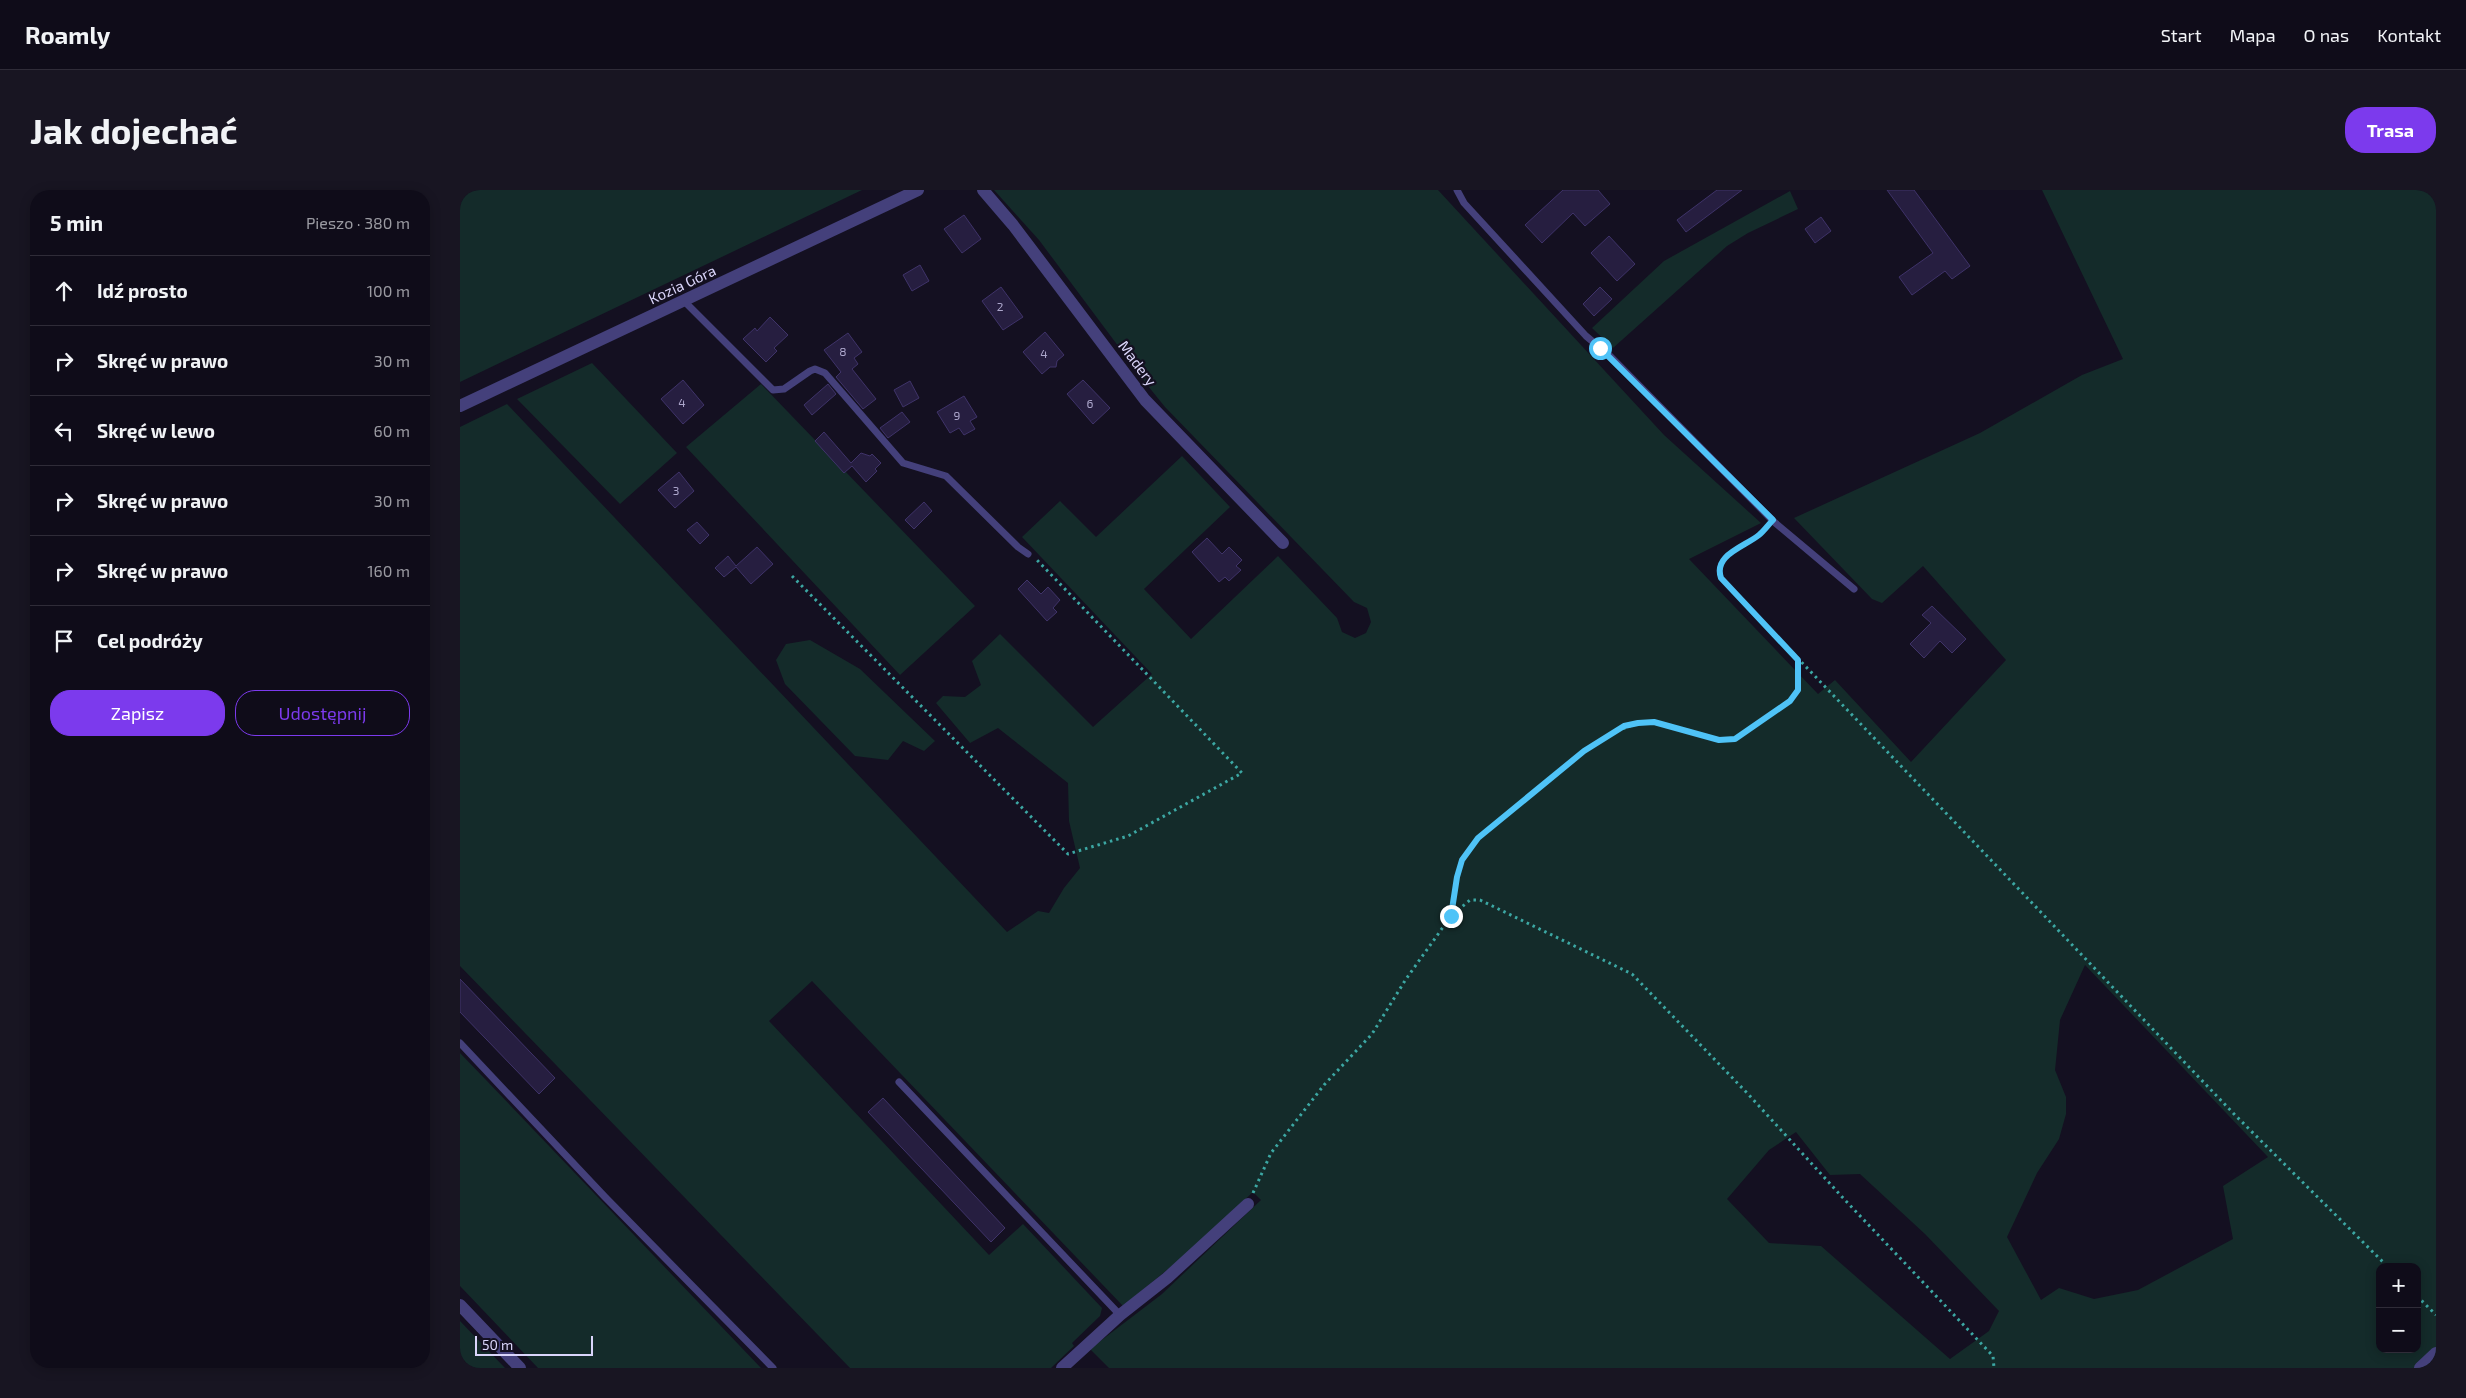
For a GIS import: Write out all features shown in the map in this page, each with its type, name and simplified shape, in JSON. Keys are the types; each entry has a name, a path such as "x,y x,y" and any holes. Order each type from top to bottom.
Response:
{"street":[{"name":"Kozia Góra","path":"460,406 918,190"},
{"name":"Madery","path":"983,190 1013,225 1145,400 1283,543"},
{"path":"1062,1368 1120,1315 1167,1278 1248,1204"},
{"path":"460,1305 520,1368"},
{"path":"2420,1368 2436,1353"}],"lane":[{"path":"1457,190 1464,203 1586,336 1610,356 1773,520 1854,589"},
{"path":"684,301 773,390 784,389 810,371 815,370 825,373 903,462 946,476 1018,547 1028,554"},
{"path":"460,1043 606,1197 773,1368"},
{"path":"899,1082 1120,1315"}],"path":[{"path":"1773,520 1760,534 1722,560 1718,571 1721,578 2235,1115 2384,1263"},
{"path":"792,576 1068,854 1128,836 1242,773 1039,561 1028,554"},
{"path":"1451,916 1460,869 1478,838 1584,751 1617,730 1638,723 1654,722 1719,740 1735,739 1790,701 1798,690 1798,660"},
{"path":"1248,1204 1271,1153 1324,1085 1372,1034 1406,979 1451,916 1470,900 1480,900 1632,974 1748,1094 1844,1199 1993,1356 1994,1368"},
{"path":"2421,1300 2436,1315"}],"green space":[{"path":"460,190 862,190 460,382"},
{"path":"994,190 1438,190 1664,435 1761,523 1689,559 1818,694 1835,680 1911,762 2006,660 1923,566 1882,603 1872,599 1794,518 1980,433 2082,375 2123,359 2042,190 2436,190 2436,1368 1109,1368 1090,1349 1162,1294 1261,1200 1253,1192 1184,1256 1123,1306 812,981 769,1021 989,1255 1023,1224 1102,1308 1100,1316 1072,1343 1074,1346 1051,1368 850,1368 460,966 460,427 507,404 1007,932 1038,911 1049,913 1064,888 1080,868 1069,821 1068,783 998,728 970,743 936,703 943,696 965,697 981,685 972,661 1000,634 1093,727 1152,674 1022,537 1060,501 1096,537 1182,456 1230,507 1144,589 1191,639 1278,556 1337,618 1342,632 1355,638 1366,633 1371,622 1367,608 1354,602 1165,407 1039,240","holes":["2085,965 2268,1157 2223,1186 2233,1239 2138,1290 2094,1299 2059,1288 2041,1300 2007,1237 2037,1173 2059,1139 2066,1114 2066,1097 2055,1070 2060,1020","1796,1132 1830,1175 1860,1174 1925,1234 1999,1311 1989,1331 1950,1359 1821,1246 1769,1243 1727,1199 1769,1150"]},
{"path":"1790,191 1798,209 1748,233 1727,246 1613,348 1592,328 1664,261"},
{"path":"592,363 677,453 620,504 517,399"},
{"path":"761,384 975,606 900,675 686,447"},
{"path":"810,640 860,669 935,741 924,751 903,741 888,760 855,756 785,684 776,660 786,644"},
{"path":"460,1053 761,1368 538,1368 460,1286"},
{"path":"460,1321 505,1368 460,1368"}],"building":[{"path":"1563,190 1598,190 1610,204 1585,226 1573,213 1542,243 1525,225"},
{"path":"1717,190 1742,190 1686,232 1677,220"},
{"path":"1887,190 1914,190 1970,266 1952,279 1945,271 1912,295 1899,277 1933,253"},
{"path":"964,215 981,239 962,253 944,229"},
{"path":"1821,217 1831,231 1815,243 1805,229"},
{"path":"1609,236 1635,264 1617,281 1591,253"},
{"path":"920,265 929,281 912,291 903,275"},
{"path":"1001,287 1023,317 1003,330 982,301"},
{"path":"1600,287 1612,299 1594,316 1583,304"},
{"path":"770,317 788,335 774,348 777,351 766,362 743,339 755,328 757,331"},
{"path":"1045,332 1064,355 1057,361 1056,367 1050,367 1042,374 1023,352"},
{"path":"848,333 862,352 854,358 858,364 852,369 876,399 863,409 836,377 841,372 824,350"},
{"path":"683,380 704,405 683,424 661,399"},
{"path":"1083,380 1110,408 1093,424 1067,394"},
{"path":"910,381 919,398 903,407 894,390"},
{"path":"828,384 836,394 812,415 804,405"},
{"path":"964,396 977,417 970,421 975,429 964,435 959,428 950,433 937,412"},
{"path":"902,412 910,422 888,438 880,428"},
{"path":"824,432 851,463 861,453 870,456 872,454 881,463 875,469 877,471 866,482 852,466 844,473 815,441"},
{"path":"679,472 694,491 675,508 658,490"},
{"path":"924,502 932,511 914,529 905,520"},
{"path":"697,522 709,535 700,544 687,530"},
{"path":"1207,538 1222,554 1229,547 1242,560 1236,566 1241,570 1229,581 1225,577 1219,582 1192,552"},
{"path":"757,547 773,564 751,584 736,567 724,577 715,568 728,556 736,566"},
{"path":"1027,580 1041,594 1048,587 1060,600 1053,608 1057,612 1047,621 1018,589"},
{"path":"1932,606 1966,639 1952,653 1940,641 1924,658 1910,644 1931,623 1922,615"},
{"path":"460,979 555,1078 539,1094 460,1012"},
{"path":"883,1098 1005,1228 991,1242 868,1112"}],"route":[{"path":"1451,916 1457,877 1462,860 1478,838 1584,751 1610,734 1624,726 1654,722 1719,740 1735,739 1790,701 1798,690 1798,660 1721,578 1718,571 1722,560 1760,534 1773,520 1600,348"}]}
